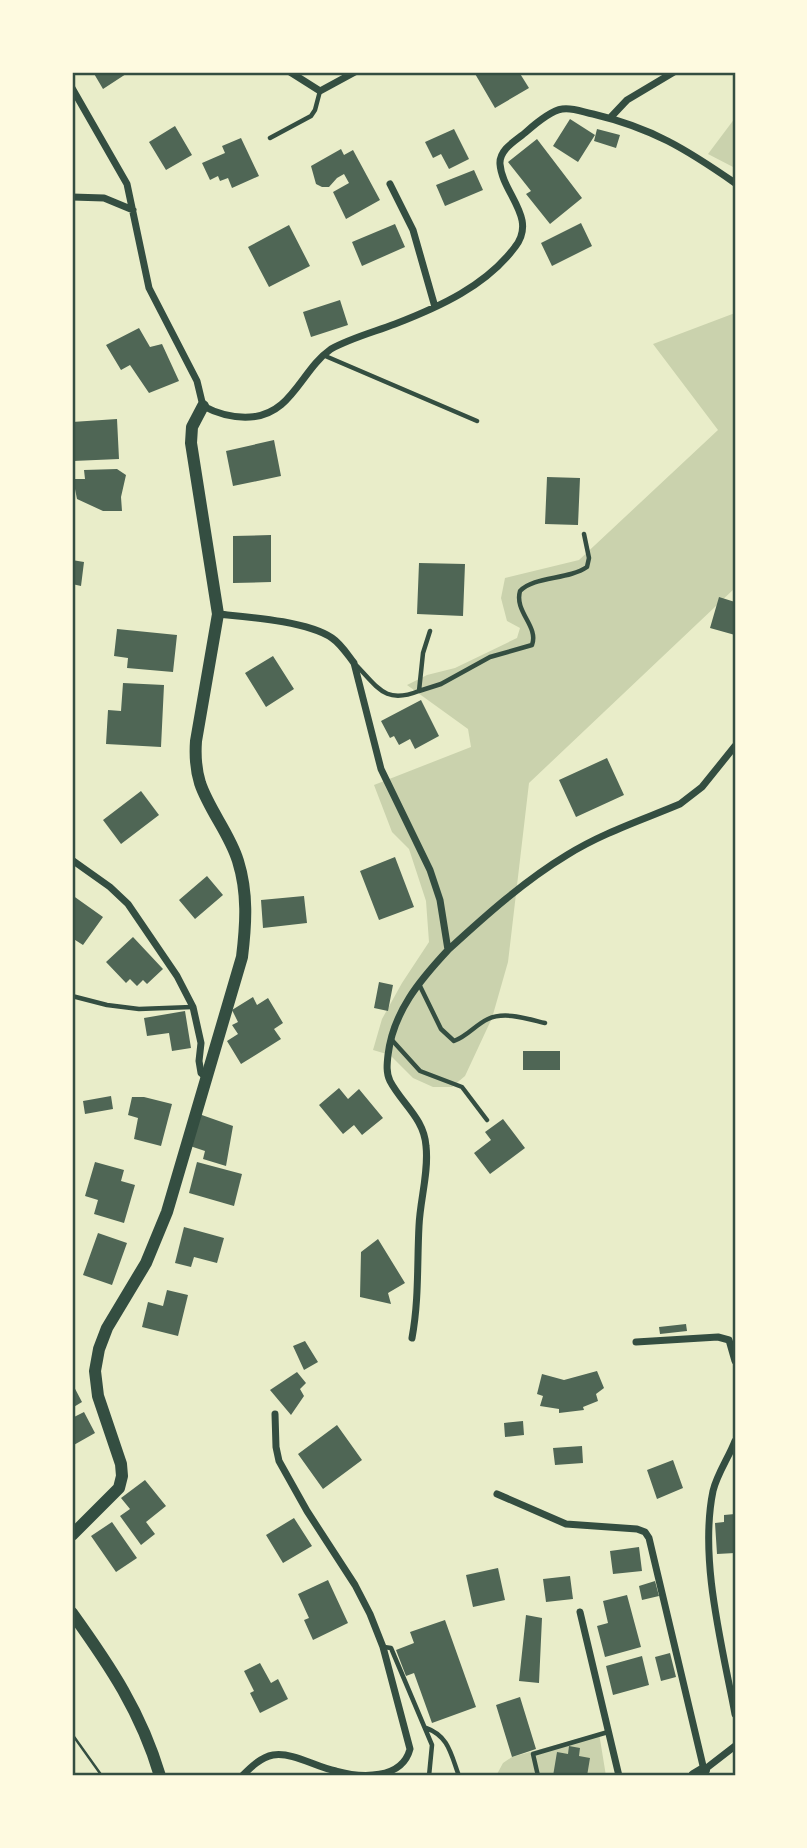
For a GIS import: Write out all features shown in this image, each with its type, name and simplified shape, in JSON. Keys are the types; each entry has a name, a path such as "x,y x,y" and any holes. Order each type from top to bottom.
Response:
{"street":[{"path":"290,72 320,91 355,72"},
{"path":"610,118 627,100 674,72"},
{"path":"72,88 123,175 131,194 149,288 197,381 203,406 192,428 191,443 218,614 195,741 195,759 201,784 238,858 247,919 243,957 167,1212 146,1263 107,1328 99,1349 95,1371 98,1396 121,1464 119,1488 72,1535"},
{"path":"203,406 225,415 245,418 275,411 286,402 323,355 340,344 435,307 484,279 514,248 523,232 522,216 501,167 501,156 531,128 560,109 572,109 610,118 663,137 735,183"},
{"path":"390,184 413,230 435,307"},
{"path":"72,197 104,198 133,210"},
{"path":"218,614 271,620 322,633 334,639 354,663 381,769 430,870 440,900 448,950"},
{"path":"412,1338 417,1309 419,1227 426,1145 418,1119 390,1081 387,1065 390,1039 402,1010 418,983 448,950 488,914 565,856 596,839 680,804 692,796 735,746"},
{"path":"72,860 110,887 128,904 177,975 193,1007 201,1043 201,1073 206,1077"},
{"path":"636,1342 718,1337 729,1340 735,1362"},
{"path":"242,1776 270,1755 283,1755 335,1771 362,1775 387,1773 398,1769 408,1758 410,1749 383,1647 355,1585 307,1511 279,1461 275,1414"},
{"path":"735,1441 714,1487 708,1527 716,1615 735,1714"},
{"path":"497,1494 566,1524 645,1532 649,1538 699,1773 735,1746"},
{"path":"580,1612 619,1776"},
{"path":"72,1613 114,1672 144,1731 160,1776"}],"lane":[{"path":"270,138 311,116 320,91"},
{"path":"323,355 477,421"},
{"path":"354,663 383,692 396,697 441,684 491,657 532,645 534,632 519,606 520,591 527,585 567,576 587,567 589,558 584,534"},
{"path":"419,691 423,653 430,631"},
{"path":"418,983 440,1029 454,1041 465,1037 495,1017 519,1017 545,1023"},
{"path":"72,996 107,1005 139,1009 193,1007"},
{"path":"390,1039 420,1071 462,1087 487,1120"},
{"path":"383,1647 391,1648 432,1745 429,1776"},
{"path":"424,1728 438,1732 445,1740 459,1776"},
{"path":"538,1776 533,1754 608,1732"}],"path":[{"path":"72,1734 102,1776"}],"green space":[{"path":"735,118 735,168 708,154"},
{"path":"735,313 735,588 529,783 508,962 492,1018 465,1076 452,1087 433,1087 413,1078 390,1055 373,1050 382,1019 429,942 426,901 409,849 392,832 374,785 471,747 468,729 407,685 427,675 455,668 517,638 520,628 507,621 501,598 505,578 579,560 718,430 653,344"},
{"path":"599,1733 606,1776 496,1776 503,1763 512,1757"}],"building":[{"path":"93,72 125,72 126,74 103,89"},
{"path":"474,72 519,72 529,88 495,108"},
{"path":"570,119 595,135 578,162 553,146"},
{"path":"175,126 192,155 166,170 149,142"},
{"path":"454,129 469,159 449,169 441,154 433,158 425,142"},
{"path":"597,129 620,135 616,148 594,141"},
{"path":"241,138 259,176 232,188 228,178 220,181 218,176 210,180 202,163 225,153 222,146"},
{"path":"537,139 582,198 550,224 526,194 531,191 508,162"},
{"path":"341,149 344,155 353,150 380,200 346,219 333,192 349,183 344,174 329,187 322,187 316,184 311,166"},
{"path":"474,170 483,190 445,206 436,185"},
{"path":"581,223 592,246 552,266 541,243"},
{"path":"395,224 405,247 362,266 352,242"},
{"path":"289,225 310,266 269,287 248,247"},
{"path":"340,300 348,325 311,337 303,312"},
{"path":"139,328 150,347 162,344 179,381 149,393 130,365 121,370 106,345"},
{"path":"117,419 119,459 73,461 72,422"},
{"path":"274,440 281,476 233,486 226,451"},
{"path":"117,469 126,475 121,497 122,511 103,511 77,499 73,479 85,479 84,470"},
{"path":"547,477 580,478 578,525 545,524"},
{"path":"271,535 271,582 233,583 233,536"},
{"path":"72,560 84,562 81,586 72,584"},
{"path":"419,563 465,564 463,616 417,614"},
{"path":"719,597 735,602 735,635 710,628"},
{"path":"117,629 177,635 173,672 127,668 128,658 114,656"},
{"path":"273,656 294,689 266,707 245,673"},
{"path":"123,683 164,685 161,747 106,744 108,710 121,711"},
{"path":"421,700 439,736 415,749 410,739 399,745 394,736 390,738 381,721"},
{"path":"607,758 624,795 576,817 559,780"},
{"path":"141,791 159,815 121,844 103,820"},
{"path":"395,857 414,907 379,920 360,871"},
{"path":"207,876 223,895 195,919 179,900"},
{"path":"72,895 103,917 83,945 72,938"},
{"path":"304,896 307,923 263,928 261,900"},
{"path":"133,937 163,969 147,984 143,980 137,986 130,979 126,983 106,962"},
{"path":"379,982 393,985 388,1011 374,1008"},
{"path":"253,997 257,1005 268,998 283,1023 274,1029 281,1039 241,1064 227,1041 238,1034 232,1025 238,1022 232,1010"},
{"path":"185,1011 191,1048 172,1051 169,1033 147,1036 144,1018"},
{"path":"523,1051 560,1051 560,1070 523,1070"},
{"path":"339,1088 348,1099 359,1089 383,1118 362,1135 354,1125 343,1134 319,1105"},
{"path":"111,1096 113,1109 85,1114 83,1101"},
{"path":"132,1097 172,1104 161,1146 134,1139 138,1118 128,1115"},
{"path":"199,1114 233,1126 226,1166 203,1159 205,1151 190,1146"},
{"path":"503,1119 525,1148 490,1174 474,1153 491,1140 485,1132"},
{"path":"95,1162 124,1170 121,1181 135,1185 124,1223 94,1214 98,1200 85,1196"},
{"path":"197,1162 242,1174 234,1206 189,1193"},
{"path":"184,1227 224,1238 217,1263 194,1257 191,1267 175,1263"},
{"path":"98,1233 127,1243 112,1285 83,1275"},
{"path":"378,1239 405,1283 388,1293 391,1304 360,1297 361,1252"},
{"path":"167,1290 188,1295 178,1336 142,1327 148,1302 163,1306"},
{"path":"686,1324 687,1331 660,1334 659,1327"},
{"path":"305,1341 318,1362 304,1370 293,1346"},
{"path":"597,1371 604,1388 596,1394 598,1401 583,1407 584,1410 559,1413 559,1409 540,1406 543,1396 537,1394 542,1374 564,1380"},
{"path":"297,1372 306,1383 300,1389 304,1396 291,1415 270,1390"},
{"path":"72,1383 82,1402 72,1408"},
{"path":"84,1412 95,1433 72,1446 72,1418"},
{"path":"523,1421 524,1435 505,1437 504,1423"},
{"path":"337,1425 362,1460 323,1489 298,1454"},
{"path":"582,1446 583,1463 555,1465 553,1448"},
{"path":"673,1460 683,1488 657,1499 647,1470"},
{"path":"145,1480 166,1506 146,1522 155,1534 141,1545 120,1516 130,1509 121,1498"},
{"path":"735,1514 735,1553 717,1554 715,1523 724,1522 724,1515"},
{"path":"294,1518 312,1546 283,1563 266,1535"},
{"path":"112,1522 137,1558 116,1572 91,1536"},
{"path":"639,1547 642,1571 613,1574 610,1551"},
{"path":"498,1568 505,1600 473,1607 466,1575"},
{"path":"570,1576 573,1599 546,1602 543,1579"},
{"path":"328,1580 348,1623 313,1640 304,1620 309,1618 298,1594"},
{"path":"655,1581 659,1596 642,1600 639,1586"},
{"path":"627,1595 641,1647 605,1657 597,1626 608,1623 603,1601"},
{"path":"526,1615 542,1618 539,1683 519,1681"},
{"path":"445,1620 476,1707 432,1723 414,1673 406,1676 396,1650 414,1643 410,1632"},
{"path":"670,1653 676,1677 661,1681 655,1657"},
{"path":"642,1656 649,1685 613,1695 606,1666"},
{"path":"260,1663 271,1683 278,1679 288,1699 260,1713 250,1693 254,1691 244,1671"},
{"path":"520,1697 536,1749 512,1757 496,1705"},
{"path":"569,1746 580,1748 579,1756 590,1758 587,1776 553,1776 557,1752 568,1754"}]}
